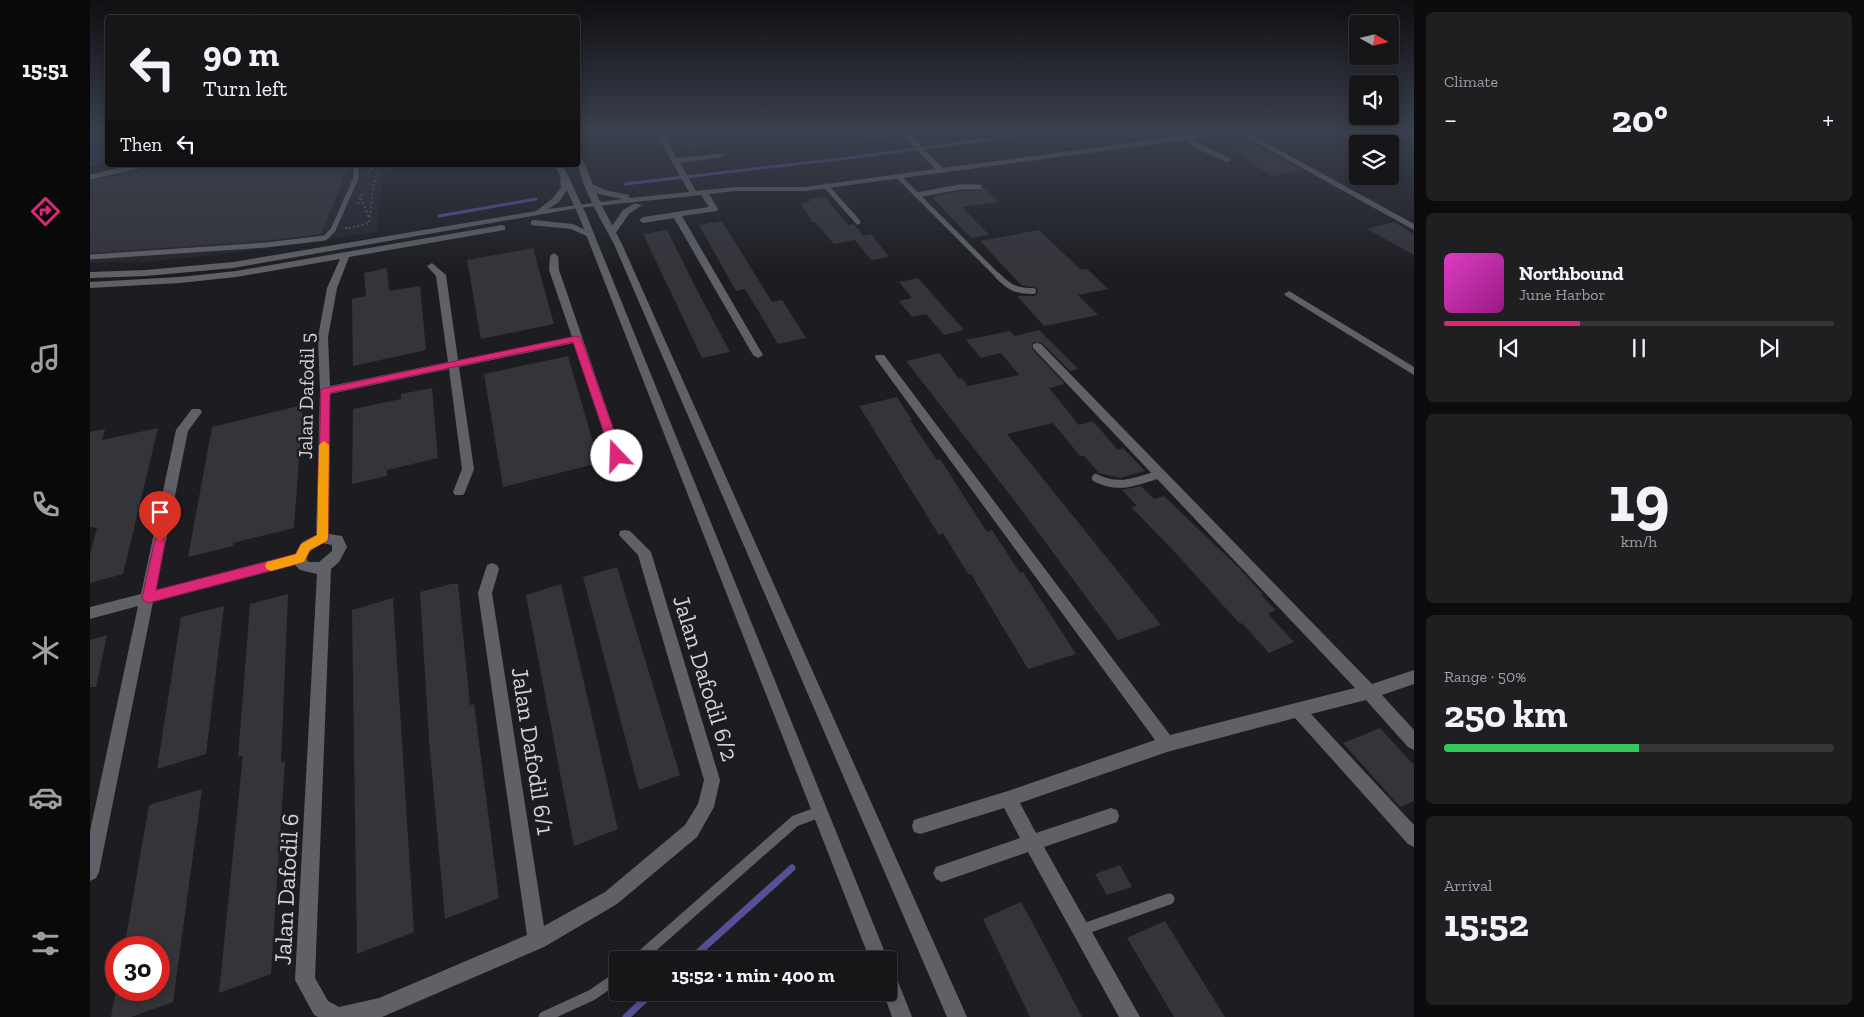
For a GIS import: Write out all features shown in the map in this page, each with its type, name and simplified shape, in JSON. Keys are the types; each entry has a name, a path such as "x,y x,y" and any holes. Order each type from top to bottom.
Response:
{"street":[{"path":"585,177 612,232 957,1017"},
{"path":"684,177 694,194"},
{"path":"90,285 180,280 236,274 345,257 580,210 677,196 736,189 805,189 888,177"},
{"path":"1326,177 1414,227"},
{"path":"564,179 580,210 875,951"},
{"path":"533,219 556,200 565,187 564,179"},
{"path":"588,184 602,192 637,202"},
{"path":"643,220 714,209 704,193"},
{"path":"612,232 626,212 637,202"},
{"path":"677,215 758,355"},
{"path":"90,275 195,270 533,219 573,227 589,234"},
{"path":"554,256 554,270 617,456"},
{"name":"Jalan Dafodil 5","path":"322,538 325,391 324,337 332,288 345,257"},
{"path":"432,266 441,275 468,469 459,492"},
{"path":"1289,294 1414,372"},
{"path":"325,391 576,338"},
{"path":"1037,346 1369,692 1414,742"},
{"path":"880,357 1167,744"},
{"path":"90,872 182,430 196,412"},
{"name":"Jalan Dafodil 6/2","path":"537,940 611,898 691,831 706,806 712,780 644,552 625,535"},
{"path":"322,538 333,538 337,540 340,547 340,551 334,560 324,566 305,567 300,558 305,547 322,538"},
{"path":"90,613 300,558"},
{"name":"Jalan Dafodil 6","path":"324,566 306,980 321,1008 338,1017 380,1008 537,940"},
{"name":"Jalan Dafodil 6/1","path":"492,569 485,593 537,940"},
{"path":"920,826 1008,799 1167,744 1369,692 1414,677"},
{"path":"1298,711 1414,838"},
{"path":"1008,799 1130,1017"},
{"path":"942,873 1111,816"},
{"path":"896,1001 902,1017"}],"lane":[{"path":"326,249 326,238 333,230 356,177"},
{"path":"900,177 1009,287 1016,291 1033,291"},
{"path":"826,186 858,222"},
{"path":"917,195 960,187 980,187"},
{"path":"90,258 266,245 326,238"},
{"path":"1096,478 1112,487 1123,486 1160,474"},
{"path":"647,951 795,821 819,812"},
{"path":"1081,930 1169,899"},
{"path":"544,1017 575,1004 609,985"}],"path":[{"path":"345,226 346,229 354,228 366,225 370,220 374,183 376,177"},
{"path":"357,205 365,184"},
{"path":"361,198 370,220"}],"shaded area":[{"path":"90,177 384,177 379,203 377,232 232,253 148,262 90,263"}],"building":[{"path":"106,177 344,177 321,234 266,241 90,253 90,181"},
{"path":"983,187 999,202 962,207 989,235 971,238 932,197 960,191 979,191"},
{"path":"824,196 848,225 854,224 863,236 871,234 889,257 871,260 855,240 834,244 815,222 813,223 800,203 810,202 808,199"},
{"path":"722,221 772,302 782,300 806,338 778,344 745,289 736,291 699,225"},
{"path":"1394,222 1414,234 1414,255 1367,229"},
{"path":"667,230 730,352 702,358 643,234"},
{"path":"1039,230 1081,270 1087,269 1108,289 1078,295 1098,315 1044,326 1017,296 1035,296 1038,292 1037,288 1021,285 980,241"},
{"path":"533,248 554,324 481,339 467,260"},
{"path":"387,268 389,291 420,286 426,350 353,366 352,299 366,296 364,273"},
{"path":"918,278 964,330 944,335 926,314 912,317 899,301 912,298 899,282"},
{"path":"1039,330 1078,369 1070,371 1042,343 1033,342 1032,349 1065,384 1049,388 1079,425 1093,421 1118,450 1123,448 1145,471 1120,478 1099,473 1084,456 1080,456 1053,423 1007,434 1161,625 1118,640 1017,504 906,361 940,353 959,379 962,378 968,386 1019,375 1001,353 981,358 966,340 1010,331 1014,336"},
{"path":"568,356 599,463 503,487 484,374"},
{"path":"432,388 438,458 387,470 387,476 352,484 353,409 401,399 401,394"},
{"path":"897,397 912,420 910,420 937,460 940,459 987,532 992,530 1020,573 1023,572 1076,654 1028,669 971,574 968,574 943,533 939,535 859,406"},
{"path":"303,405 294,528 233,543 233,546 188,557 212,427"},
{"path":"158,428 123,574 90,583 90,554 97,528 90,527 90,432 105,429 102,440"},
{"path":"1141,486 1154,499 1164,496 1238,567 1276,610 1268,614 1294,642 1269,653 1242,623 1240,624 1131,507 1137,506 1122,490"},
{"path":"617,567 680,775 639,790 583,577"},
{"path":"458,584 470,705 474,704 499,898 445,919 429,740 420,592"},
{"path":"561,584 618,829 574,846 526,595"},
{"path":"288,594 281,763 285,761 271,974 219,993 243,755 238,757 250,604"},
{"path":"393,598 414,932 357,954 352,610"},
{"path":"224,606 206,754 157,769 181,617"},
{"path":"107,635 96,687 90,687 90,640"},
{"path":"1380,728 1414,765 1414,801 1400,807 1343,743"},
{"path":"202,789 173,1002 131,1017 111,1017 114,1001 170,1001 170,936 126,936 149,805"},
{"path":"1120,865 1132,887 1107,895 1095,874"},
{"path":"1021,902 1082,1017 1030,1017 983,919"},
{"path":"1165,921 1225,1017 1174,1017 1127,938"}],"waterway":[{"path":"625,184 681,177"},
{"path":"439,216 536,199"},
{"path":"700,951 792,868"},
{"path":"626,1017 643,1001"}],"slow traffic":[{"path":"271,566 300,558 305,547 313,541 322,538 324,445"}],"route":[{"path":"160,542 148,598 300,558 305,547 313,541 322,538 325,391 576,338 617,456"}]}
